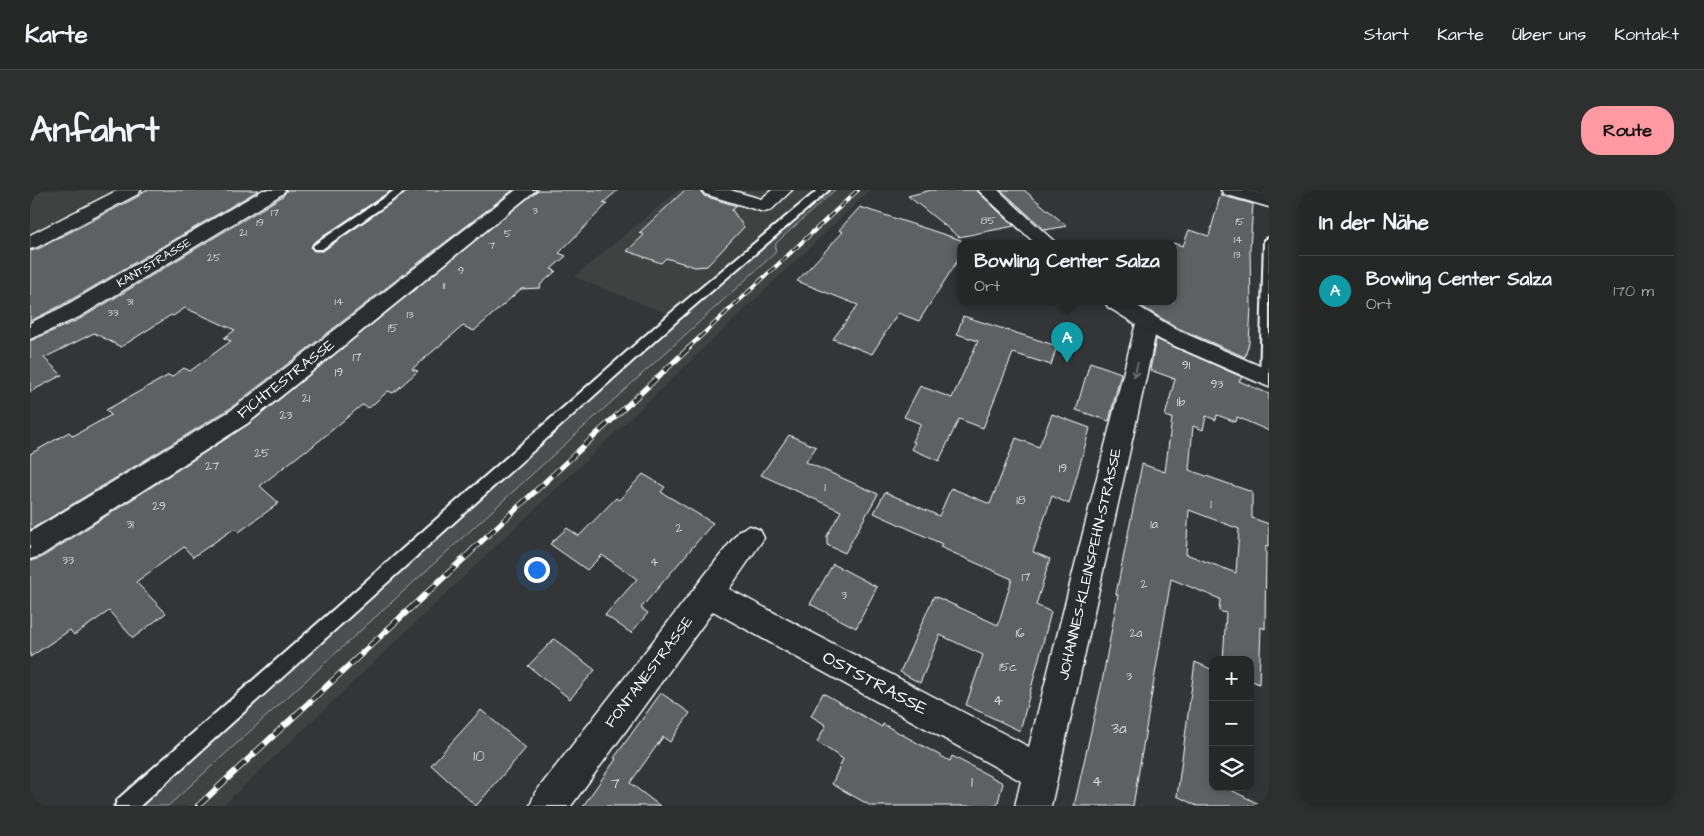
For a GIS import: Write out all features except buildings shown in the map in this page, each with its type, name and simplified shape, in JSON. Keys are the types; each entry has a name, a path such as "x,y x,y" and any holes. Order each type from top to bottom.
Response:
{"street":[{"path":"30,244 132,190"},
{"name":"KANTSTRASSE","path":"30,332 71,312 276,190"},
{"name":"FICHTESTRASSE","path":"30,547 239,417 527,190"},
{"path":"710,190 764,206 783,190"},
{"path":"987,190 1043,240"},
{"path":"1230,190 1269,201"},
{"path":"1120,305 1147,323 1185,343 1268,379"},
{"name":"JOHANNES-KLEINSPEHN-STRASSE","path":"1034,806 1147,323"},
{"name":"FONTANESTRASSE","path":"548,806 750,538"},
{"name":"OSTSTRASSE","path":"709,593 1042,772"}],"lane":[{"path":"318,246 402,190"},
{"path":"125,806 676,316 824,190"},
{"path":"1268,379 1269,240"}],"shaded area":[{"path":"30,190 122,190 30,237"},
{"path":"679,190 822,190 671,315 574,277"},
{"path":"822,190 835,190 776,243 775,253 168,806 112,806 511,458"},
{"path":"835,190 870,190 223,806 168,806 775,253 776,243"}],"railway":[{"path":"687,349 858,190"},
{"path":"471,551 689,348"},
{"path":"198,806 473,550"}],"place":[{"name":"Bowling Center Salza","path":"1067,363"}]}
